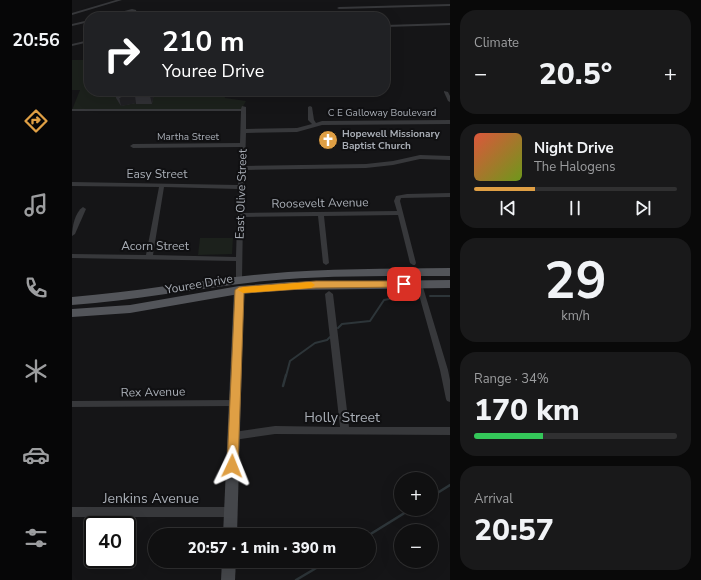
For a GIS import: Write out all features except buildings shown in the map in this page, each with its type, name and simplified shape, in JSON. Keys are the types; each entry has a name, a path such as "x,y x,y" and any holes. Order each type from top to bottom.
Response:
{"main road":[{"name":"Youree Drive","path":"72,313 136,308 239,285 302,274 450,272"},
{"name":"Youree Drive","path":"72,301 239,285 450,284"}],"street":[{"path":"72,11 110,0"},
{"path":"72,14 120,0"},
{"path":"339,8 450,5"},
{"path":"124,12 132,10 135,12"},
{"path":"72,25 84,22"},
{"path":"390,26 450,24"},
{"path":"72,45 84,42"},
{"path":"446,92 450,101"},
{"path":"310,107 311,120 314,124"},
{"name":"East Olive Street","path":"72,110 244,109 230,528"},
{"name":"C E Galloway Boulevard","path":"244,131 297,130 322,122 450,122"},
{"name":"Martha Street","path":"133,146 243,145"},
{"path":"242,168 366,166 393,163 420,157 450,158"},
{"name":"Easy Street","path":"72,184 241,186"},
{"path":"149,257 162,185"},
{"path":"413,263 397,201 398,197 450,195"},
{"path":"72,234 83,209"},
{"name":"Roosevelt Avenue","path":"240,215 400,213"},
{"path":"321,215 326,263"},
{"name":"Acorn Street","path":"72,256 239,258"},
{"path":"419,284 444,370 450,399"},
{"path":"329,294 345,430"},
{"name":"Rex Avenue","path":"72,404 235,403"},
{"name":"Holly Street","path":"234,436 275,430 450,431"},
{"name":"Jenkins Avenue","path":"72,512 231,512"},
{"path":"228,580 229,568"}],"shaded area":[{"path":"72,60 84,60 84,96 225,96 225,98 246,101 241,110 72,110 80,90 72,90"},
{"path":"200,238 233,238 232,254 198,255"}],"waterway":[{"path":"430,296 450,296"},
{"path":"338,328 342,324 370,321 384,300 394,298"},
{"path":"286,376 290,361 315,343 327,340 330,337"},
{"path":"283,386 286,375"},
{"path":"438,493 450,485"},
{"path":"376,531 400,516"},
{"path":"296,580 316,568"}],"slow traffic":[{"path":"243,290 311,285"}],"place":[{"name":"Hopewell Missionary Baptist Church","path":"328,140"}],"route":[{"path":"232,466 239,290 316,285 404,284"}]}
